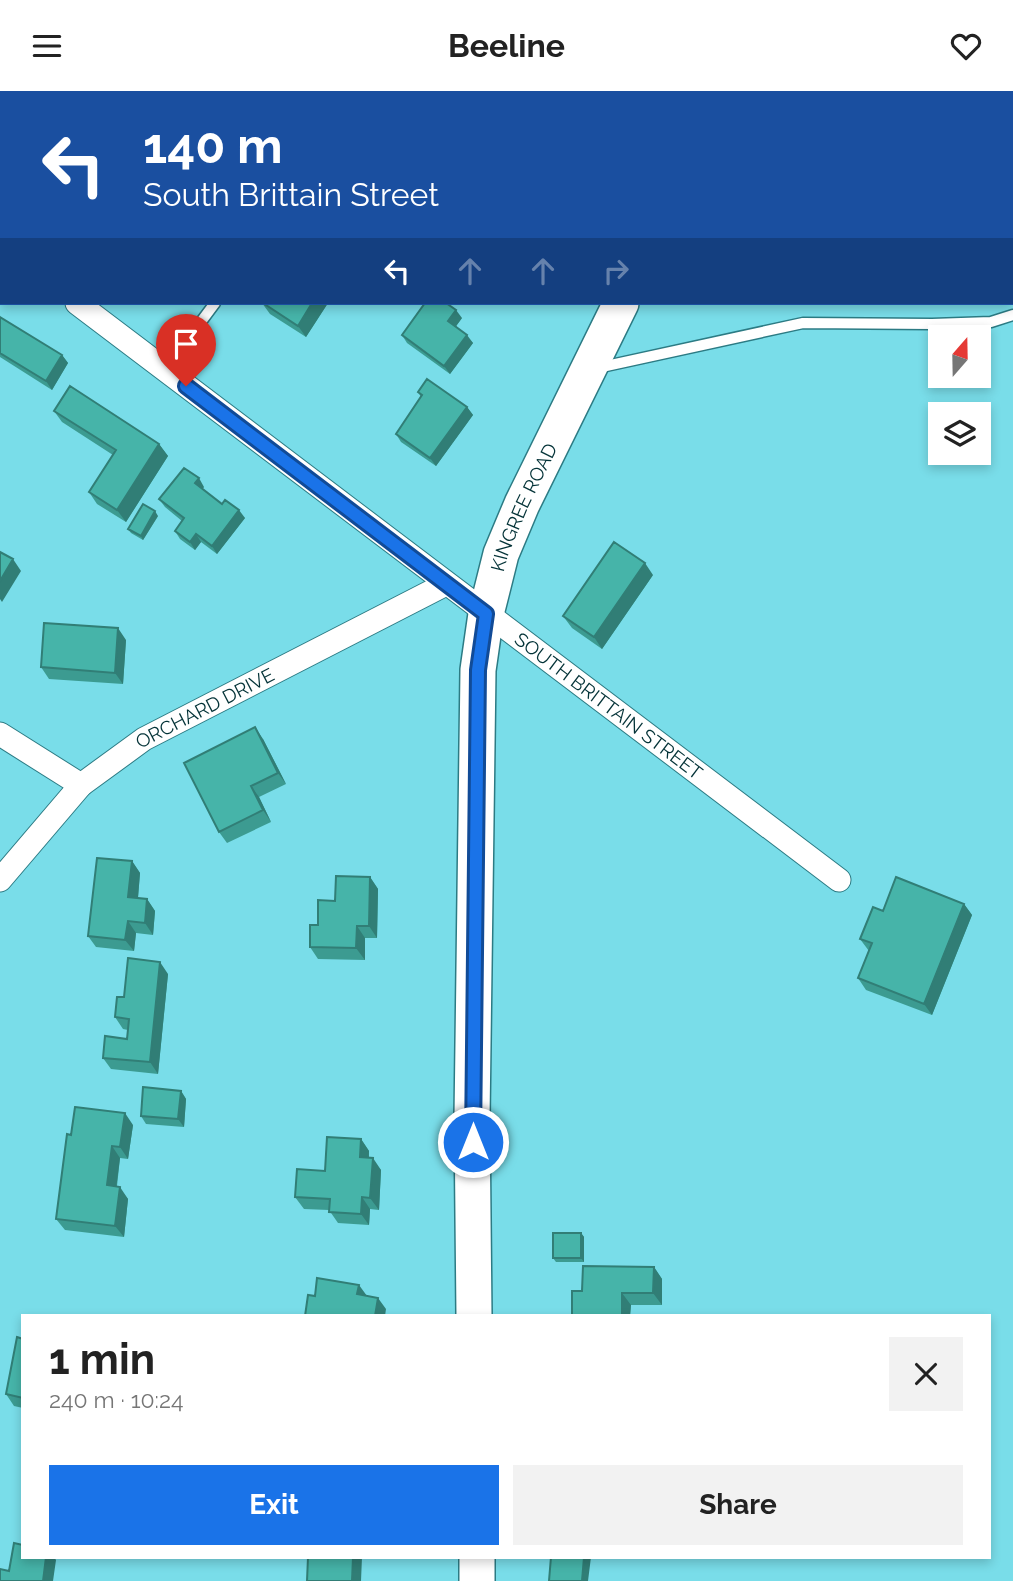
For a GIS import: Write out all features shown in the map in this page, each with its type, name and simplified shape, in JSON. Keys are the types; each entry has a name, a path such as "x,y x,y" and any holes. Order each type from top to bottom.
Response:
{"main road":[{"name":"KINGREE ROAD","path":"474,1314 472,1105 478,670 486,614 501,554 522,504 620,305"},
{"path":"477,1559 477,1581"}],"street":[{"name":"SOUTH BRITTAIN STREET","path":"80,305 839,880"},
{"name":"ORCHARD DRIVE","path":"0,880 81,785 144,739 446,584"},
{"path":"0,734 81,785"}],"lane":[{"path":"165,370 214,305"},
{"path":"588,370 803,323 991,322 1013,315"}],"building":[{"path":"266,305 311,305 298,326"},
{"path":"424,305 449,305 456,310 448,321 467,335 444,366 402,335"},
{"path":"0,317 62,355 46,381 0,353"},
{"path":"427,379 467,407 430,458 396,434 422,395 418,392"},
{"path":"70,386 159,444 117,510 89,492 116,450 54,411"},
{"path":"184,468 199,478 195,483 222,504 225,500 239,510 212,546 196,534 190,542 175,531 184,518 159,499"},
{"path":"143,504 155,511 141,536 128,529"},
{"path":"614,542 645,563 594,637 563,616"},
{"path":"0,552 13,559 0,581"},
{"path":"44,623 118,628 115,673 41,667"},
{"path":"255,727 278,773 251,786 263,810 219,832 184,763"},
{"path":"97,858 132,861 128,897 147,899 145,923 128,921 125,940 88,936"},
{"path":"336,876 370,877 369,926 357,926 356,948 310,947 310,925 318,925 318,900 335,901"},
{"path":"896,877 964,904 924,1004 858,978 872,943 860,939 873,907 883,911"},
{"path":"128,958 160,962 150,1062 103,1058 105,1036 127,1039 129,1019 115,1017 117,997 124,997"},
{"path":"143,1087 181,1091 178,1119 141,1116"},
{"path":"75,1107 125,1113 120,1147 112,1146 107,1185 120,1187 115,1226 56,1219 67,1134 71,1135"},
{"path":"327,1137 361,1139 360,1157 373,1158 370,1198 362,1197 361,1214 329,1212 330,1199 295,1197 297,1169 325,1171"},
{"path":"553,1233 581,1233 581,1258 553,1258"},
{"path":"583,1266 654,1267 653,1293 622,1293 622,1314 572,1314 572,1291 582,1291"},
{"path":"317,1278 359,1285 357,1294 378,1298 375,1314 305,1314 308,1295 315,1296"},
{"path":"17,1337 21,1338 21,1398 6,1394"},
{"path":"14,1543 21,1545 21,1559 46,1559 43,1581 0,1581 0,1569 9,1571"},
{"path":"308,1559 353,1559 352,1581 307,1581"},
{"path":"551,1559 584,1559 582,1581 549,1581"}],"route":[{"path":"186,386 486,614 478,670 473,1142"}]}
